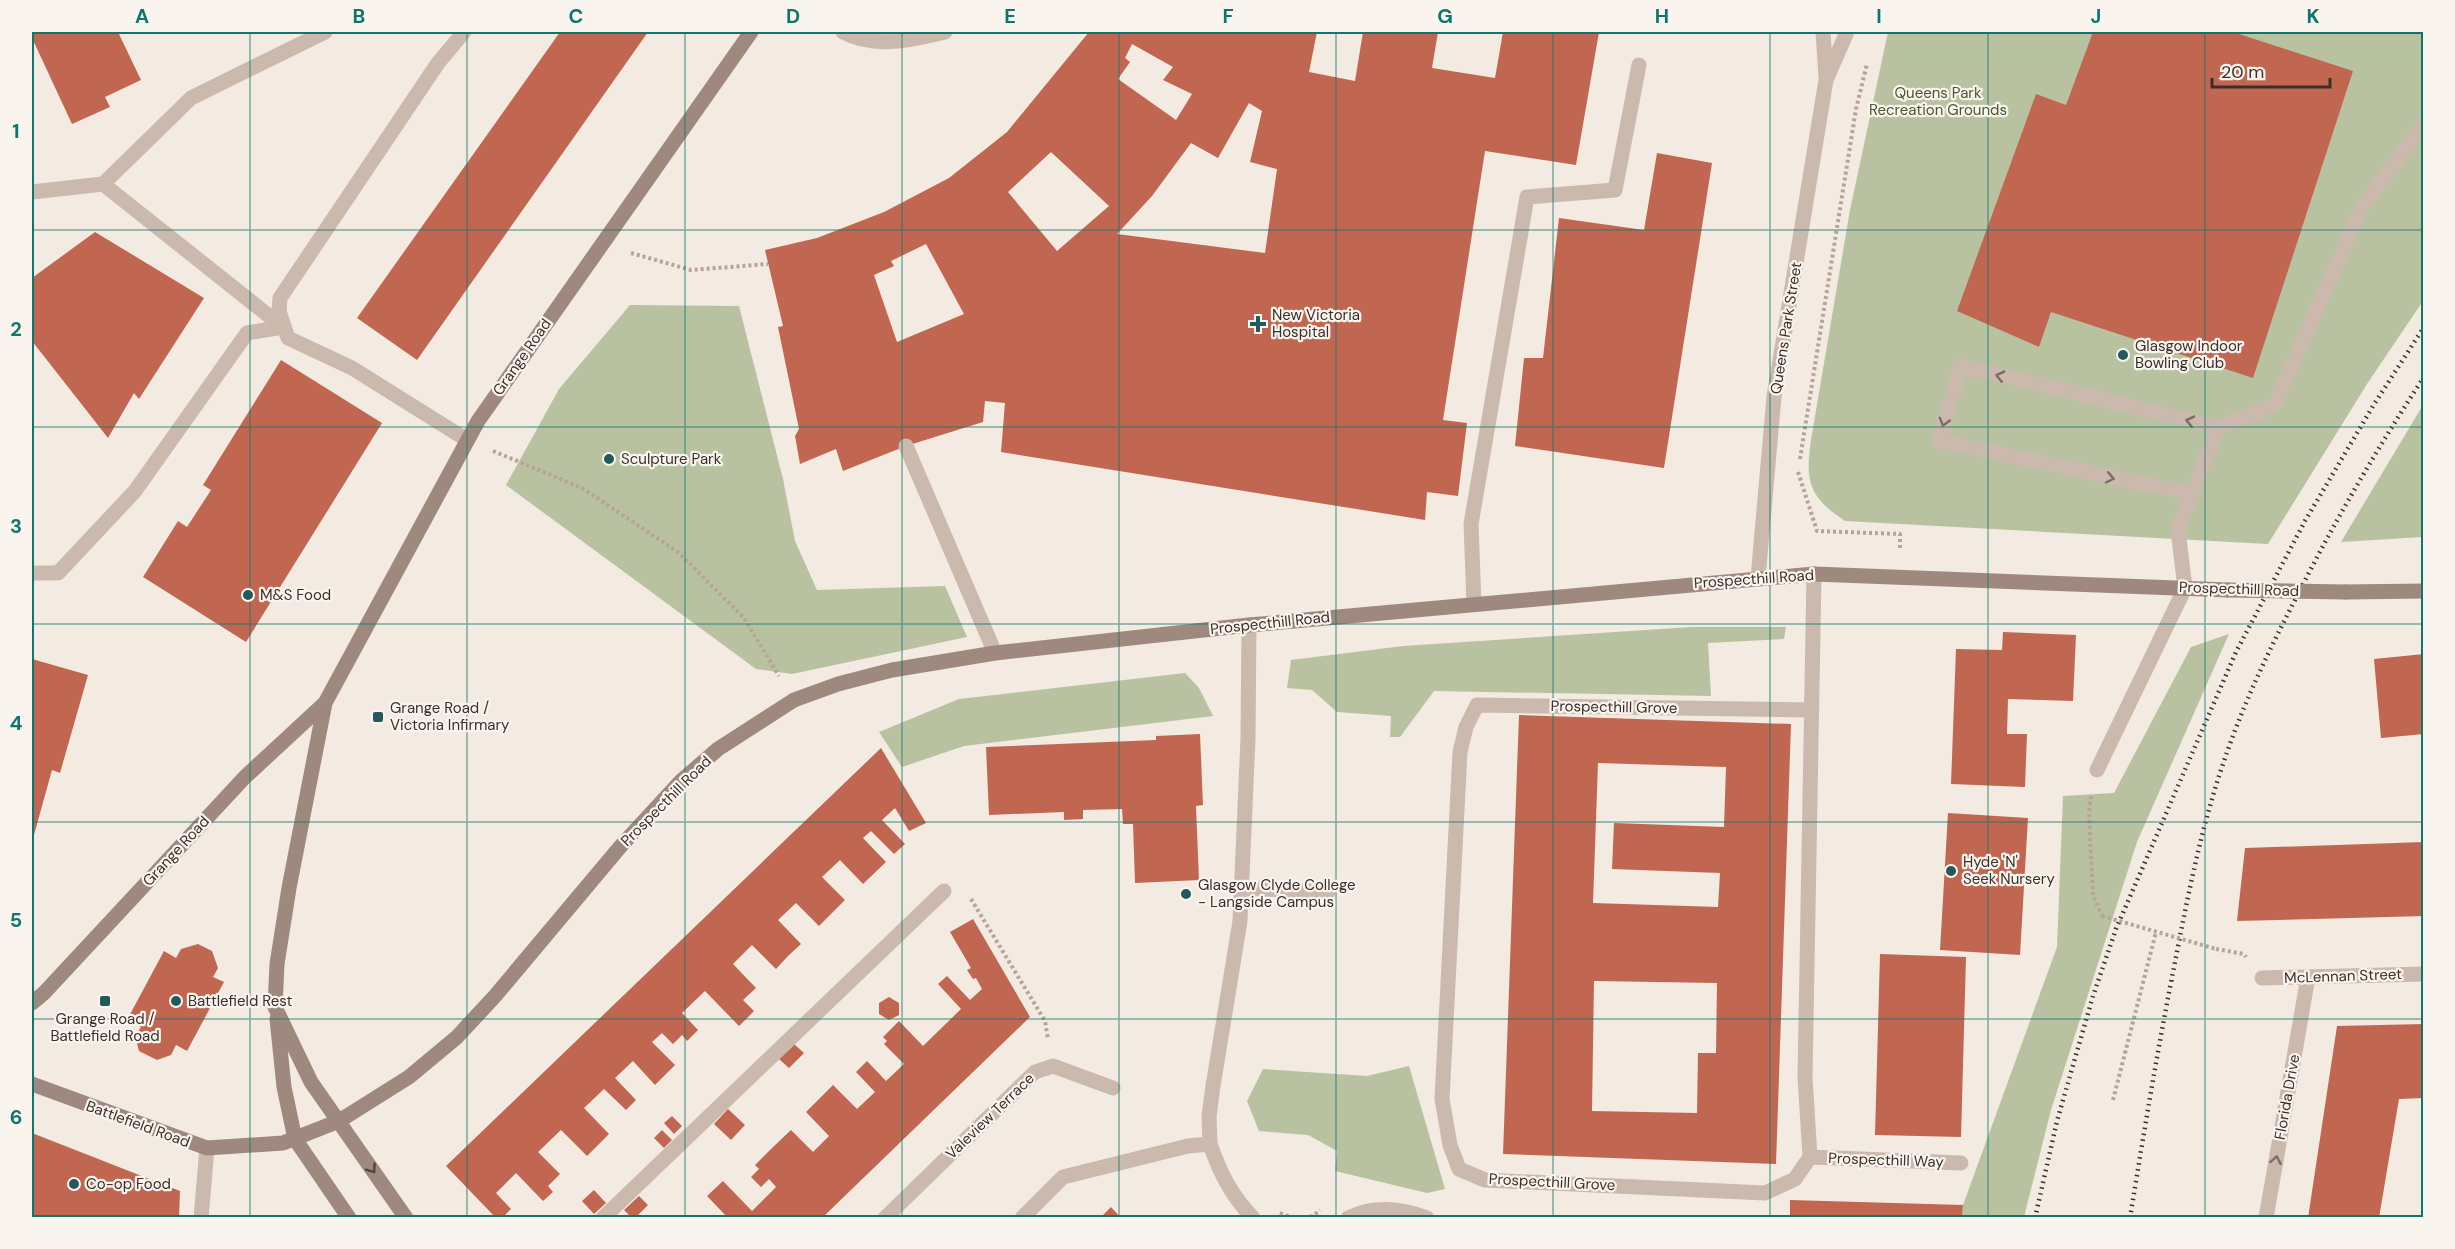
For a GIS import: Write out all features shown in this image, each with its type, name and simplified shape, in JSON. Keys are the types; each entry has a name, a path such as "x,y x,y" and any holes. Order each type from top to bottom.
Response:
{"main road":[{"name":"Grange Road","path":"295,1139 284,1087 275,1007 277,964 289,888 326,703 478,421 751,32"},
{"name":"Prospecthill Road","path":"295,1139 339,1121 409,1077 456,1037 495,996 620,847 680,782 718,749 794,700 838,684 892,670 995,653 1249,625 1814,574 2228,590 2424,591"},
{"name":"Grange Road","path":"32,1003 44,993 245,777 326,703"},
{"name":"Grange Road","path":"275,1007 312,1082 339,1121"},
{"name":"Battlefield Road","path":"32,1084 207,1148 254,1146 295,1139"},
{"path":"339,1121 406,1218"},
{"path":"295,1139 349,1218"}],"street":[{"path":"32,192 103,184 191,98 325,32"},
{"path":"464,32 438,63 280,298 279,311 288,338 352,368 467,440"},
{"path":"843,32 886,42 916,39 945,32"},
{"name":"Queens Park Street","path":"1758,578 1774,397 1826,80 1823,32"},
{"name":"Queens Park Street","path":"1826,80 1847,32"},
{"path":"1474,604 1471,524 1527,196 1615,190 1638,65"},
{"path":"2193,494 1939,441 1961,366 2218,427 2256,414 2274,403 2362,207 2424,124"},
{"path":"103,184 283,327"},
{"path":"32,573 58,573 135,491 247,333 283,327"},
{"path":"2097,770 2185,588 2178,530 2218,427"},
{"path":"906,446 995,653"},
{"path":"1810,1157 1805,1077 1814,574"},
{"path":"1249,625 1248,738 1240,921 1209,1116 1210,1144 1226,1184 1238,1203 1253,1218"},
{"name":"Prospecthill Grove","path":"1810,1157 1795,1179 1765,1193 1485,1180 1459,1169 1450,1145 1442,1099 1460,752 1466,727 1477,705 1812,710"},
{"path":"1242,888 1328,892"},
{"path":"603,1218 944,891"},
{"name":"McLennan Street","path":"2262,978 2424,974"},
{"name":"Florida Drive","path":"2266,1218 2308,976"},
{"name":"Valeview Terrace","path":"885,1218 1035,1072 1053,1066 1113,1088"},
{"path":"1022,1218 1063,1177 1188,1146 1210,1144"},
{"path":"201,1218 207,1148"},
{"name":"Prospecthill Way","path":"1810,1157 1961,1163"},
{"path":"1348,1218 1371,1210 1391,1209 1411,1211 1427,1218"}],"path":[{"path":"1869,54 1856,109 1797,473 1817,531 1900,534 1901,576"},
{"path":"601,245 691,270 768,264"},
{"path":"467,440 582,488 678,552 744,618 794,700"},
{"path":"2097,770 2091,791 2089,813 2093,895 2102,916 2216,949"},
{"path":"944,891 958,879 1045,1021 1053,1066"},
{"path":"2113,1101 2156,932"},
{"path":"1279,1213 1293,1218"}],"green space":[{"name":"Glasgow Indoor Bowling Club","path":"1888,32 2423,32 2423,301 2367,384 2268,544 1845,521 1817,496 1810,478 1811,440 1850,210"},
{"path":"630,305 739,306 783,479 795,541 817,590 945,586 967,637 792,674 756,669 506,485 559,389"},
{"path":"2423,405 2423,537 2341,542"},
{"path":"1691,627 1786,627 1784,639 1708,643 1711,696 1434,691 1400,737 1390,737 1391,716 1337,712 1312,690 1287,688 1291,660 1403,646"},
{"path":"2229,634 2137,842 2051,1110 2024,1217 1962,1218 1963,1205 2057,947 2063,796 2114,793 2191,647"},
{"path":"1185,673 1199,688 1213,716 964,746 902,767 879,732 959,699"},
{"path":"1409,1066 1445,1189 1427,1193 1335,1171 1337,1151 1308,1135 1259,1131 1247,1101 1263,1069 1367,1076"}],"building":[{"path":"32,32 118,32 141,80 105,97 110,107 72,124 32,38"},
{"path":"560,32 648,32 417,360 357,318"},
{"name":"New Victoria Hospital","path":"1089,32 1317,32 1309,72 1355,81 1363,32 1438,32 1432,68 1495,78 1503,32 1599,32 1576,165 1485,151 1443,420 1467,423 1458,496 1427,492 1425,520 1001,452 1005,403 985,401 983,422 906,446 843,471 836,449 800,464 795,436 799,429 778,327 783,326 765,250 817,238 884,212 949,178 1007,132","holes":["1132,44 1173,67 1163,80 1192,94 1176,120 1118,79 1130,62 1125,58","1249,103 1262,111 1250,162 1277,169 1265,253 1117,234 1152,196 1191,143 1218,158","1051,152 1109,206 1057,251 1008,192","926,244 964,314 897,342 874,275 894,266 891,261"]},
{"path":"2093,32 2233,32 2353,71 2253,378 2051,312 2039,347 1957,311 2036,94 2066,105"},
{"path":"1657,153 1712,163 1664,468 1515,446 1524,358 1543,358 1559,218 1644,230"},
{"path":"95,232 204,298 139,399 134,393 108,438 32,341 32,278"},
{"path":"281,360 382,423 246,642 143,577 178,521 187,527 211,490 203,485"},
{"path":"2003,632 2076,635 2073,701 2008,699 2007,734 2027,734 2025,787 1951,784 1956,649 2002,650"},
{"path":"2424,654 2424,734 2381,738 2374,659"},
{"path":"32,659 88,675 60,773 52,770 32,842"},
{"path":"1519,715 1791,724 1776,1164 1503,1154","holes":["1598,763 1726,767 1724,827 1614,823 1612,869 1720,873 1718,907 1593,903","1594,981 1717,983 1716,1053 1698,1053 1697,1113 1592,1111"]},
{"path":"1200,734 1203,805 1196,806 1199,880 1135,883 1133,824 1123,824 1122,809 1083,810 1083,819 1064,820 1064,812 989,815 986,747 1156,740 1156,736"},
{"path":"881,748 926,823 909,831 895,808 882,820 905,844 894,854 871,831 863,838 886,862 863,884 840,860 822,877 845,900 819,926 796,903 778,920 801,944 776,969 752,945 733,964 756,988 743,1000 754,1011 739,1026 705,991 682,1013 698,1030 687,1041 682,1035 673,1044 662,1033 652,1042 675,1065 655,1085 633,1061 615,1078 636,1100 626,1110 604,1089 584,1108 609,1134 587,1156 561,1130 538,1152 560,1174 548,1186 553,1192 543,1201 516,1173 496,1193 511,1209 502,1218 496,1218 446,1166"},
{"path":"1948,813 2028,818 2020,955 1940,950"},
{"path":"2424,842 2424,916 2237,921 2245,848"},
{"path":"973,919 1030,1017 822,1218 728,1218 707,1196 723,1181 752,1211 776,1187 769,1179 761,1187 751,1177 759,1169 755,1165 771,1149 791,1130 813,1152 829,1136 806,1112 833,1085 857,1109 875,1092 856,1072 867,1061 886,1081 904,1064 884,1044 887,1041 883,1037 899,1021 923,1046 961,1009 938,984 947,976 970,1000 982,989 976,978 973,979 967,970 971,968 950,932"},
{"name":"Battlefield Rest","path":"198,944 212,951 218,968 213,977 224,982 187,1051 176,1045 171,1055 157,1060 139,1051 135,1036 141,1027 127,1020 164,951 176,958 181,949"},
{"path":"1880,954 1966,957 1961,1137 1875,1135"},
{"path":"889,997 899,1003 899,1015 889,1020 879,1014 879,1003"},
{"path":"2424,1024 2424,1098 2399,1099 2379,1218 2308,1218 2337,1026"},
{"path":"794,1044 804,1053 789,1068 779,1059"},
{"path":"728,1109 745,1125 731,1140 714,1124"},
{"path":"672,1116 682,1126 674,1134 664,1123"},
{"path":"662,1130 672,1140 664,1148 654,1138"},
{"path":"32,1133 180,1191 179,1218 50,1218 48,1215 47,1218 37,1218 32,1215"},
{"path":"594,1190 606,1203 594,1214 582,1201"},
{"path":"639,1196 648,1205 635,1218 632,1218 624,1210"},
{"path":"1790,1200 1963,1205 1962,1218 1790,1218"},
{"path":"1111,1207 1121,1218 1100,1218"}],"railway":[{"path":"2035,1218 2057,1121 2093,996 2116,929 2236,652 2305,521 2373,406 2424,327"},
{"path":"2130,1218 2190,887 2208,813 2230,743 2265,661 2324,544 2372,460 2424,377"}],"place":[{"name":"New Victoria Hospital","path":"1258,324"},
{"name":"Glasgow Indoor Bowling Club","path":"2123,355"},
{"name":"Sculpture Park","path":"609,459"},
{"name":"M&S Food","path":"248,595"},
{"name":"Grange Road / Victoria Infirmary","path":"378,717"},
{"name":"Hyde 'N' Seek Nursery","path":"1951,871"},
{"name":"Glasgow Clyde College - Langside Campus","path":"1186,894"},
{"name":"Grange Road / Battlefield Road","path":"105,1001"},
{"name":"Battlefield Rest","path":"176,1001"},
{"name":"Co-op Food","path":"74,1184"}],"park label":[{"name":"Queens Park Recreation Grounds","path":"1938,102"}]}
